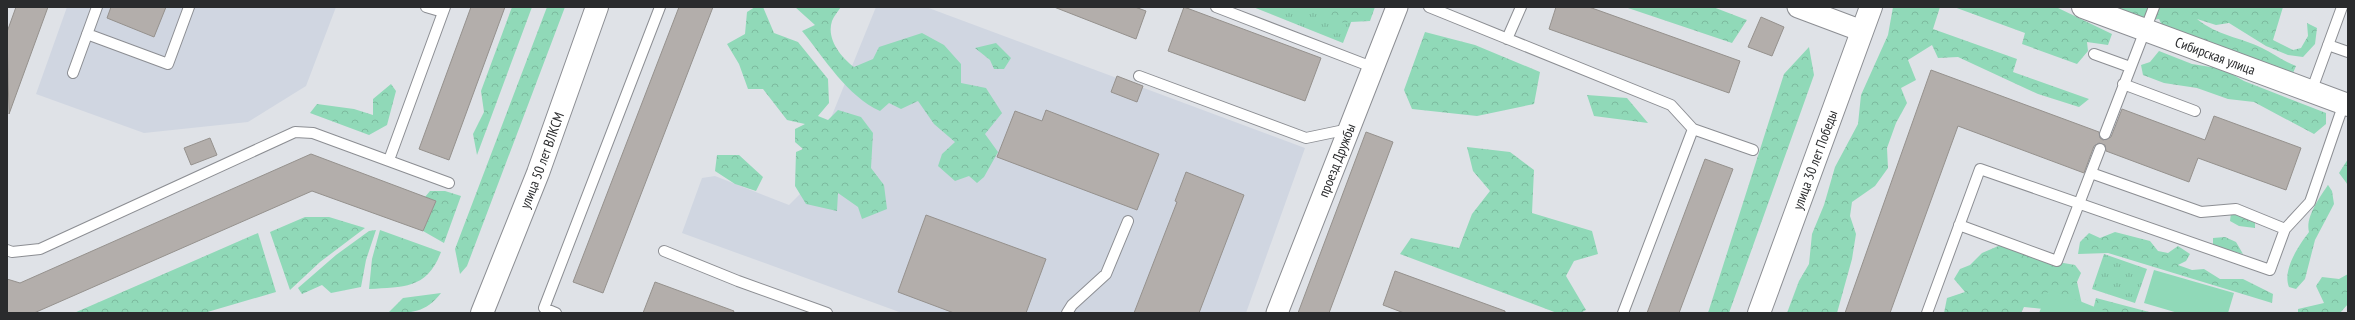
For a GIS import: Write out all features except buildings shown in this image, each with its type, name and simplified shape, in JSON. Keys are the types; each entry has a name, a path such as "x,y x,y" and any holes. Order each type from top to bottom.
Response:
{"main road":[{"name":"улица 50 лет ВЛКСМ","path":"482,313 538,173 597,7"},
{"name":"улица 30 лет Победы","path":"1758,313 1871,7"},
{"name":"Сибирская улица","path":"2082,7 2346,104"}],"street":[{"name":"проезд Дружбы","path":"1277,313 1372,67 1397,7"},
{"path":"1798,7 1862,31"}],"lane":[{"path":"73,73 97,7"},
{"path":"87,34 168,64 189,7"},
{"path":"389,160 444,10 426,7"},
{"path":"556,313 544,308 660,7"},
{"path":"1216,7 1372,67"},
{"path":"1429,7 1671,105 1693,129 1753,150"},
{"path":"1507,39 1521,7"},
{"path":"2105,134 2123,84 2154,7"},
{"path":"2310,92 2342,7"},
{"path":"2328,45 2348,52"},
{"path":"2094,54 2130,66"},
{"path":"1139,76 1306,138 1349,129"},
{"path":"2123,84 2195,111"},
{"path":"1928,313 1980,169 2270,270 2285,229 2310,202 2346,104"},
{"path":"1623,313 1693,129"},
{"path":"7,250 12,252 40,249 295,132 313,133 449,183"},
{"path":"1959,225 2057,261 2100,149"},
{"path":"2091,173 2201,212 2236,209 2285,229"},
{"path":"1067,313 1072,305 1106,274 1128,220"},
{"path":"664,251 738,281 827,313"}],"shaded area":[{"path":"67,7 336,7 306,86 248,122 144,133 36,94"},
{"path":"876,7 926,7 1305,148 1246,313 902,313 682,233 702,178 715,176 789,205 800,194"}],"green space":[{"path":"512,7 532,7 477,155 473,134 484,112 481,91"},
{"path":"547,7 565,7 467,266 460,274 455,249"},
{"path":"755,7 763,7 774,33 798,42 828,79 829,103 818,116 828,120 838,110 861,117 873,133 871,168 884,185 887,209 862,219 858,207 838,193 837,211 806,204 795,186 796,152 803,149 795,142 795,129 805,124 787,120 763,89 748,89 739,64 727,44 745,34 747,12"},
{"path":"795,7 841,7 832,21 831,34 840,53 854,67 873,59 879,47 922,33 944,45 961,64 961,83 986,88 1002,113 985,134 998,152 984,177 977,183 969,176 955,181 938,166 942,154 955,142 934,124 918,101 901,109 889,103 880,111 857,96 837,76 802,31 815,25"},
{"path":"1253,7 1357,7 1343,43"},
{"path":"1320,7 1375,7 1370,21 1331,23"},
{"path":"1625,7 1713,7 1747,20 1732,43"},
{"path":"1893,7 1940,7 1933,29 2017,59 2013,72 2089,99 2079,107 2038,94 1958,57 1938,58 1932,45 1908,60 1916,80 1901,88 1907,103 1896,123 1887,148 1888,168 1875,186 1852,202 1850,216 1856,234 1852,259 1837,313 1787,313 1799,281 1809,264 1812,234 1824,205 1835,167 1858,124 1861,95 1888,35"},
{"path":"1954,7 2056,7 2112,34 2108,45 2087,42 2088,51 2077,64 2022,44 2025,33"},
{"path":"2101,7 2283,7 2273,40 2293,50 2301,48 2308,36 2307,23 2317,28 2315,44 2303,57 2288,55 2266,46 2229,23 2216,25 2197,19 2221,33 2254,44 2296,66 2293,73 2164,29 2159,19 2138,22"},
{"path":"1425,32 1475,45 1540,72 1534,104 1477,116 1412,109 1404,90"},
{"path":"996,43 1011,58 1004,69 994,69 990,60 975,48"},
{"path":"1809,47 1814,75 1729,313 1708,313 1784,74"},
{"path":"2159,51 2192,64 2223,69 2244,81 2326,113 2326,124 2314,134 2254,102 2228,99 2197,88 2164,83 2143,75 2141,65 2150,62"},
{"path":"391,84 396,91 387,125 369,135 310,113 317,104 354,109 373,115 373,99"},
{"path":"1587,95 1627,98 1648,123 1594,116"},
{"path":"1467,147 1510,152 1534,170 1532,213 1592,231 1598,254 1574,261 1566,276 1586,310 1580,313 1557,313 1400,254 1411,238 1459,248 1472,214 1490,191 1473,171"},
{"path":"717,155 739,155 763,177 756,191 735,184 715,171"},
{"path":"2348,159 2348,185 2339,173"},
{"path":"2328,185 2332,191 2334,204 2315,240 2305,279 2296,289 2289,287 2287,280 2293,258 2309,232 2308,226 2311,214 2317,201"},
{"path":"430,191 445,191 461,196 444,243 423,231 436,201 425,197"},
{"path":"2231,213 2243,214 2255,222 2255,228 2239,226 2230,221"},
{"path":"305,217 329,217 365,228 320,262 290,290 270,232"},
{"path":"376,230 366,260 361,287 331,293 322,285 302,294 298,288 336,255 369,231"},
{"path":"380,230 441,252 429,273 413,284 393,288 369,289 372,259"},
{"path":"2115,232 2150,241 2158,251 2168,253 2178,246 2190,254 2186,261 2178,265 2192,270 2204,269 2220,279 2243,279 2273,294 2272,303 2108,253 2078,254 2080,242 2089,233 2100,238"},
{"path":"258,233 276,292 204,313 74,313"},
{"path":"2225,237 2236,242 2243,254 2213,246 2213,238"},
{"path":"2003,244 2058,262 2075,265 2081,273 2077,282 2083,309 2093,310 2096,298 2153,313 2080,313 2024,307 2021,313 1944,313 1947,298 1965,292 1954,279 1960,269 1970,265 1982,253"},
{"path":"2104,254 2147,269 2135,303 2092,289"},
{"path":"2154,270 2234,293 2228,313 2178,313 2144,303"},
{"path":"2348,274 2348,304 2340,313 2298,313 2298,309 2324,303 2316,286 2322,277 2339,279"},
{"path":"2049,289 2110,313 2039,313"},
{"path":"441,293 430,305 424,308 404,313 388,313 403,298"}]}
